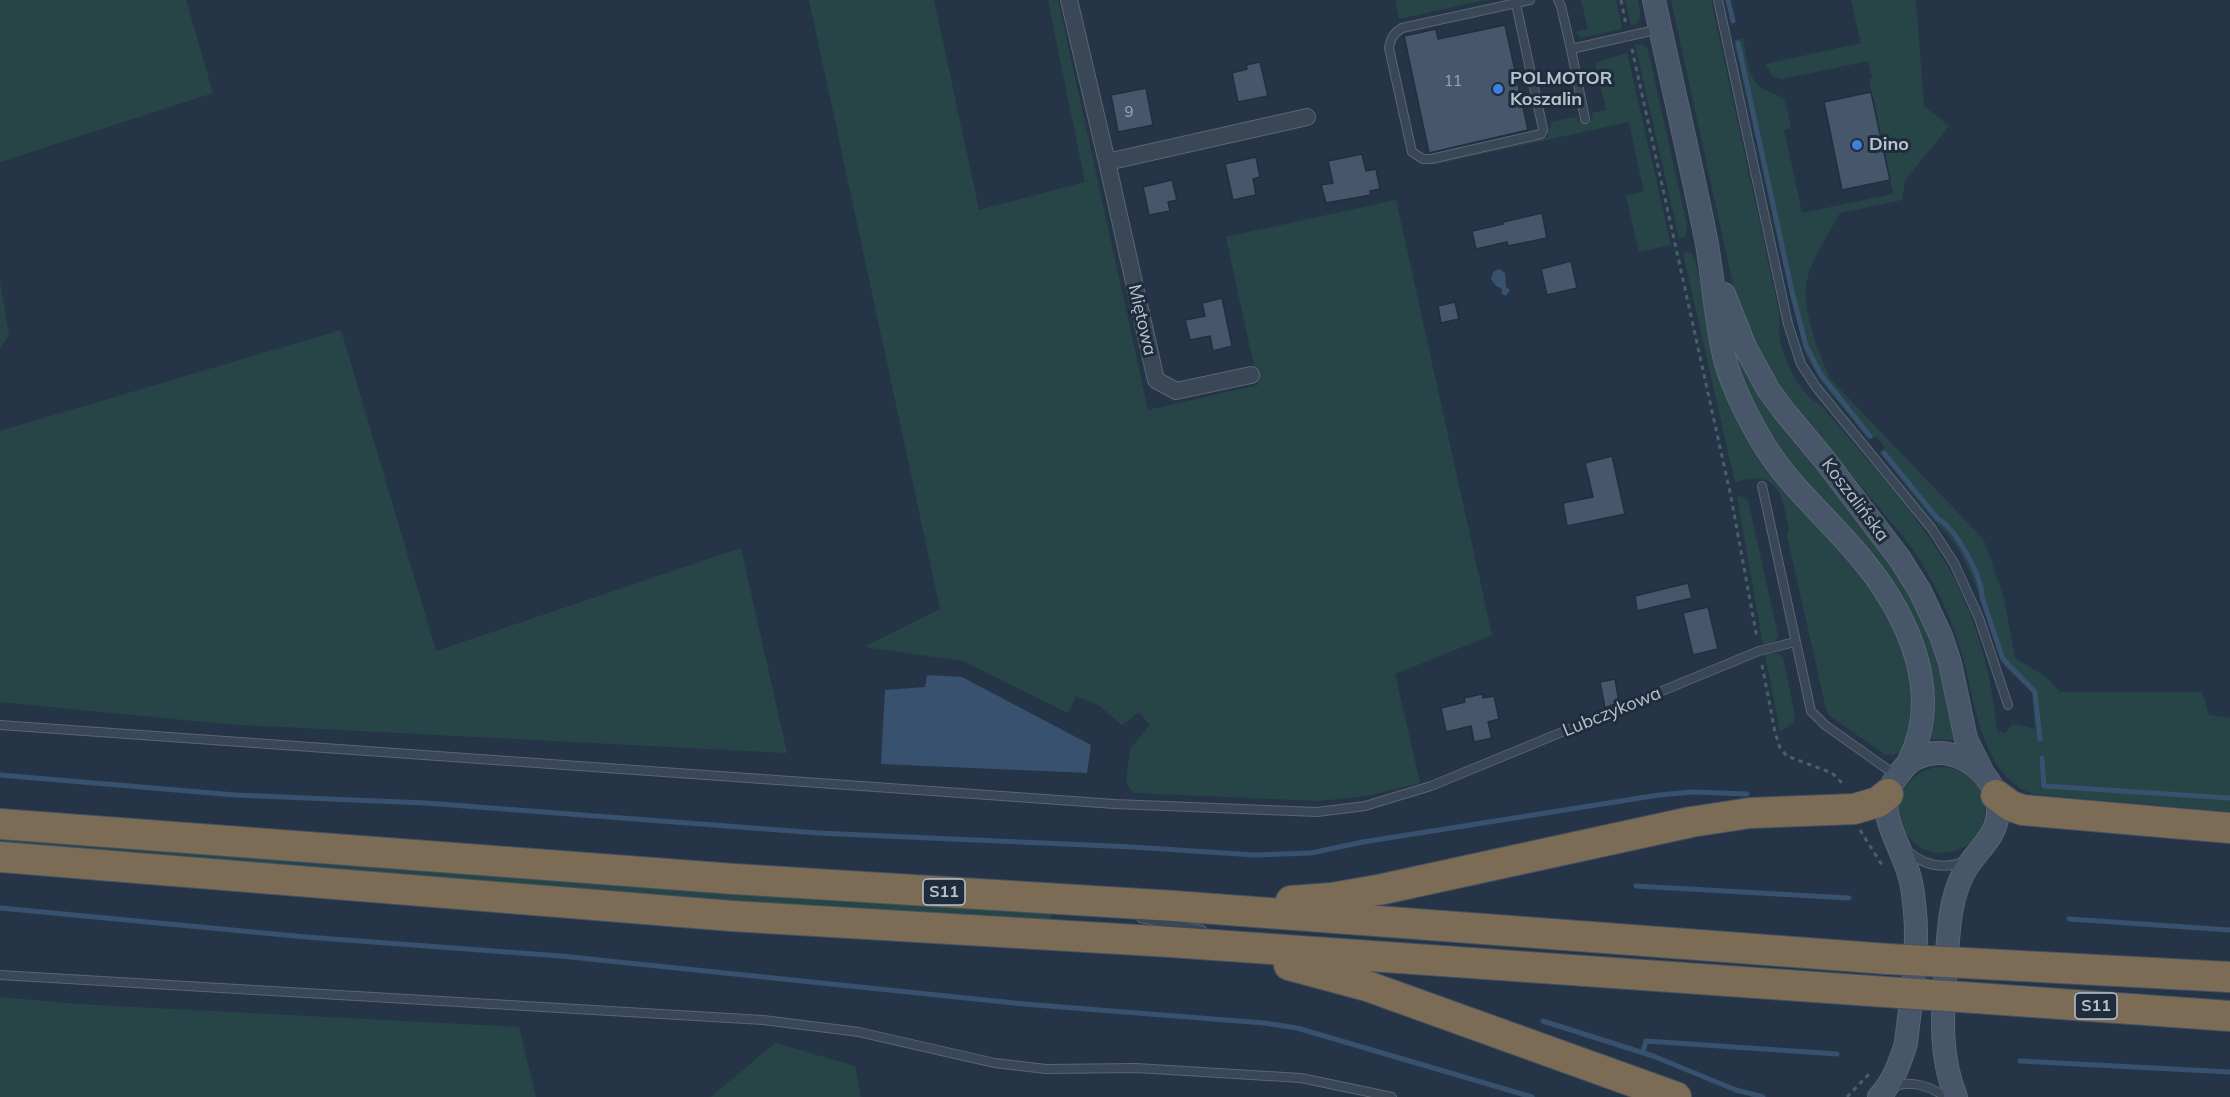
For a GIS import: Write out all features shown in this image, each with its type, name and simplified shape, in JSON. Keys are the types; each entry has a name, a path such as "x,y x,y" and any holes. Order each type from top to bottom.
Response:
{"highway":[{"path":"1168,926 1383,889 1691,822 1750,813 1854,809 1878,802 1898,778"},
{"path":"1996,795 2011,806 2024,810 2230,828"},
{"name":"S11","path":"0,824 734,879 1047,898 1168,926 1296,951 2230,1016"},
{"name":"S11","path":"0,857 732,916 1058,935 1299,916 1888,959 2230,977"},
{"path":"1168,926 1367,986 1676,1097"}],"main road":[{"name":"Koszalińska","path":"1654,0 1706,242 1723,353 1747,414 1760,440 1786,477 1865,563 1903,621 1916,655 1923,689 1923,720 1915,749 1898,778"},
{"name":"Koszalińska","path":"1706,242 1729,311 1756,370 1784,411 1824,459 1900,559 1926,602 1950,663 1966,739 1981,769"},
{"path":"1881,1094 1901,1059 1906,1043 1916,926 1910,877 1888,822 1886,810 1898,778 1929,754 1941,754 1964,760 1981,769 1988,777 1996,795 1998,819 1985,846 1964,873 1952,902 1943,1004 1944,1053 1947,1071 1956,1097"}],"street":[{"name":"Miętowa","path":"1069,0 1156,380 1176,391 1251,375"},
{"path":"1107,162 1307,117"}],"lane":[{"path":"1516,4 1543,129 1541,134 1431,159 1416,155 1412,152 1389,48 1390,40 1395,33 1402,28 1530,0"},
{"path":"1558,0 1571,49 1585,119"},
{"path":"1718,0 1788,324 1801,364 1816,387 1932,529 1954,563 1979,618 2008,705"},
{"path":"1571,49 1660,29"},
{"path":"1762,486 1812,711 1825,725 1898,778"},
{"name":"Lubczykowa","path":"0,725 1104,803 1317,812 1356,807 1431,786 1759,651 1795,642"},
{"path":"1896,842 1922,862 1937,866 1955,865 1975,856"},
{"path":"1047,898 1113,912"},
{"path":"1240,921 1299,916"},
{"path":"1136,917 1168,926 1215,933"},
{"path":"1168,926 1204,924"},
{"path":"1058,935 1125,930"},
{"path":"1226,936 1296,951"},
{"path":"0,975 763,1020 859,1032 995,1063 1047,1069 1136,1068 1301,1078 1392,1097"},
{"path":"1881,1094 1897,1084 1912,1084 1928,1088 1946,1097"}],"path":[{"path":"1621,0 1730,491 1775,732 1780,748 1787,756 1832,773 1849,790 1856,821 1862,834 1886,870"},
{"path":"1847,1097 1872,1071"}],"green space":[{"path":"0,0 186,0 213,93 0,162"},
{"path":"809,0 934,0 979,210 1085,182 1048,0 1058,0 1148,410 1258,385 1226,237 1396,200 1492,635 1395,674 1420,783 1367,796 1318,801 1134,793 1126,783 1130,749 1150,725 1139,712 1122,725 1100,706 1076,696 1068,713 963,661 864,647 940,609"},
{"path":"1485,0 1399,19 1395,1"},
{"path":"1581,0 1616,0 1622,29 1581,38 1575,32 1588,29"},
{"path":"1625,0 1638,0 1639,18 1631,26"},
{"path":"1671,0 1711,0 1779,312 1780,340 1792,373 1805,393 1820,404 1901,501 1931,541 1956,581 1980,644 1991,688 1997,731 2005,733 2013,724 2035,729 2032,692 2006,668 2000,659 1976,585 1959,550 1880,453 1885,447 1876,436 1869,440 1821,381 1805,353 1734,41 1743,38 1749,68 1756,83 1784,100 1791,128 1784,130 1802,213 1893,194 1869,79 1872,78 1868,61 1782,79 1772,76 1766,64 1861,43 1851,0 1916,0 1924,106 1949,126 1905,180 1902,200 1840,213 1820,248 1811,266 1805,295 1809,320 1822,360 1831,380 1984,540 2004,599 2015,658 2046,677 2060,692 2202,692 2209,715 2230,718 2230,812 2034,794 2019,787 1997,764 1988,748 1976,714 1955,633 1927,572 1903,536 1789,398 1764,360 1751,334 1734,289"},
{"path":"1635,44 1643,45 1648,50 1687,225 1686,237 1679,238"},
{"path":"1627,53 1671,245 1639,252 1626,196 1644,192 1629,122 1431,165 1430,163 1548,137 1546,129 1551,128 1550,122 1577,117 1578,122 1593,119 1592,113 1606,110 1595,63"},
{"path":"1689,252 1695,259 1713,341 1845,555 1893,628 1905,657 1913,694 1911,725 1904,747 1900,752 1892,755 1884,754 1829,715 1826,709 1787,535 1789,530 1781,496 1770,482 1751,479 1736,482 1734,478 1683,253"},
{"path":"0,282 9,335 0,348"},
{"path":"341,330 436,651 741,548 787,753 225,724 0,702 0,431"},
{"path":"1734,347 1906,588 1930,637 1954,740 1931,739 1935,711 1933,677 1921,639 1897,589 1866,546 1813,495 1762,427 1731,349"},
{"path":"1737,496 1748,501 1778,636 1774,642 1763,644"},
{"path":"1776,653 1783,657 1795,716 1794,721 1788,727 1780,731 1765,654"},
{"path":"1942,767 1966,774 1978,786 1985,810 1978,834 1966,846 1942,853 1918,846 1906,834 1899,810 1906,786 1918,774"},
{"path":"0,835 1051,911 1051,923 734,903 0,846"},
{"path":"0,997 77,1004 519,1027 536,1097 0,1097"},
{"path":"775,1043 855,1066 861,1097 711,1097"}],"water":[{"path":"1499,269 1505,273 1506,287 1510,290 1506,296 1491,279 1493,272"},
{"path":"927,675 962,677 1091,745 1087,773 881,764 885,690 925,687"}],"building":[{"path":"1505,25 1528,130 1429,153 1404,36 1436,29 1438,39"},
{"path":"1260,62 1268,96 1238,102 1232,73 1247,69 1246,65"},
{"path":"1146,88 1153,125 1118,132 1111,95"},
{"name":"Dino","path":"1871,92 1890,180 1842,190 1824,102"},
{"path":"1362,154 1366,171 1376,169 1380,189 1370,191 1371,195 1326,203 1321,185 1333,183 1328,161"},
{"path":"1256,157 1260,177 1253,179 1256,195 1233,200 1225,164"},
{"path":"1172,180 1177,200 1168,202 1170,211 1149,215 1143,187"},
{"path":"1542,213 1547,238 1508,246 1507,242 1476,249 1472,231"},
{"path":"1571,261 1577,288 1547,295 1541,269"},
{"path":"1222,298 1232,346 1213,351 1210,336 1190,340 1185,320 1205,316 1202,303"},
{"path":"1455,302 1459,319 1441,323 1438,306"},
{"path":"1612,456 1625,514 1567,526 1563,503 1593,497 1585,463"},
{"path":"1688,583 1692,598 1637,611 1635,596"},
{"path":"1708,607 1718,649 1693,655 1683,613"},
{"path":"1615,679 1619,702 1605,708 1600,682"},
{"path":"1482,694 1483,698 1494,696 1499,719 1488,722 1492,738 1474,742 1471,726 1446,732 1441,708 1465,702 1464,698"}],"waterway":[{"path":"1728,0 1733,21"},
{"path":"1738,43 1792,292 1806,346 1821,375 1870,436"},
{"path":"1884,453 1938,519 1952,532 1967,554 1978,578 2003,659 2035,692 2040,739"},
{"path":"2042,758 2044,786 2230,798"},
{"path":"0,775 235,795 426,803 818,833 1132,847 1255,855 1311,853 1363,842 1659,795 1692,792 1747,794"},
{"path":"1636,886 1849,898"},
{"path":"0,908 306,937 561,956 1024,1004 1264,1023 1297,1028 1532,1097"},
{"path":"2069,919 2230,930"},
{"path":"1543,1021 1653,1056 1736,1090 1763,1097"},
{"path":"1643,1052 1646,1041 1837,1054"},
{"path":"2020,1061 2230,1072"}],"place":[{"name":"POLMOTOR Koszalin","path":"1498,89"},
{"name":"Dino","path":"1857,145"}]}
